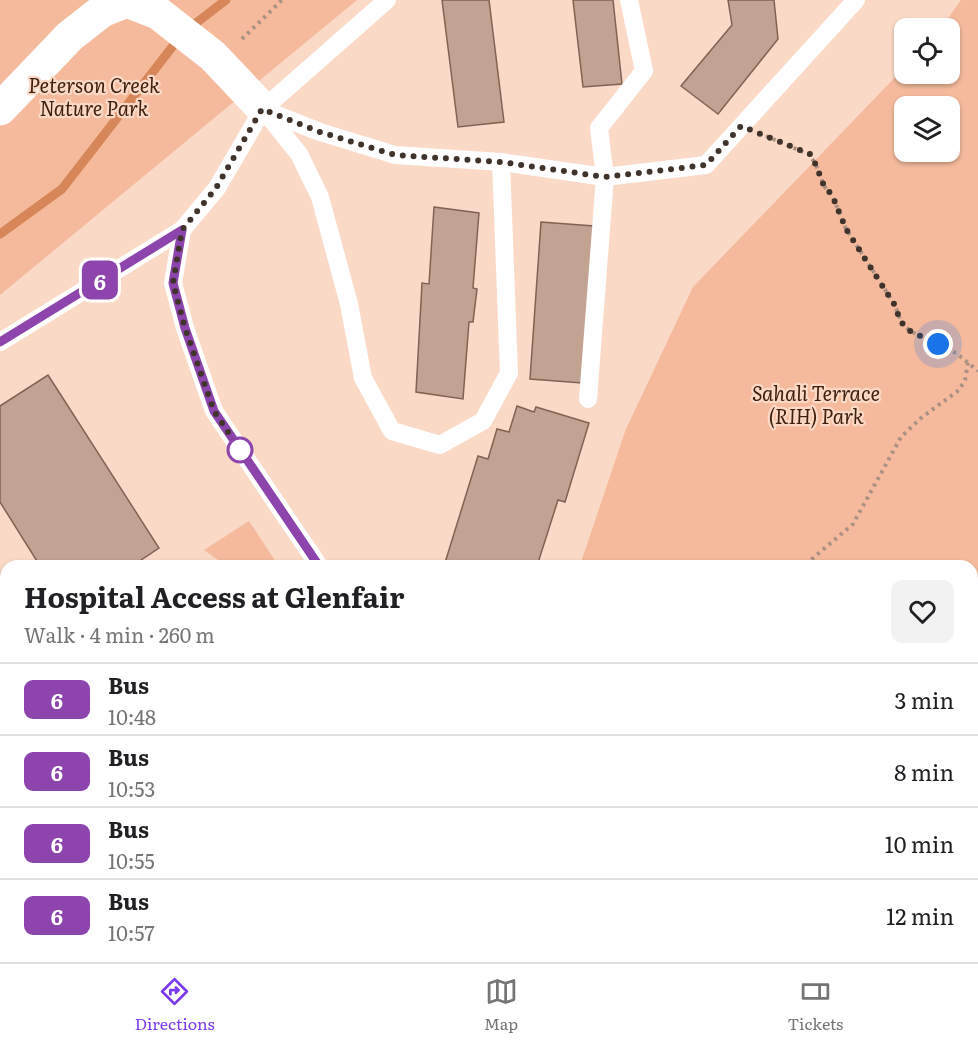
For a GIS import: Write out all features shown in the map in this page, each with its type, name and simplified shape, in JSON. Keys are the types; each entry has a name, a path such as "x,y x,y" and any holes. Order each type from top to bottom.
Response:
{"street":[{"path":"0,108 70,36 102,11 128,1 158,13 216,58 262,109"}],"lane":[{"path":"0,342 182,230 216,188 262,109 387,0"},
{"path":"588,399 605,177 599,128 644,71 630,0"},
{"path":"262,109 320,132 395,155 501,162 605,177 706,165 856,0"},
{"path":"262,109 298,154 320,196 349,304 363,378 392,431 440,444 483,421 510,373 501,162"},
{"path":"182,230 173,283 185,328 214,411 315,560"}],"path":[{"path":"216,58 282,0"},
{"path":"741,126 810,154 824,186 832,195 846,229 894,304 901,322 910,331 956,353 978,371"},
{"path":"811,560 853,524 901,437 921,418 959,390 965,380 968,363"}],"green space":[{"name":"Peterson Creek Nature Park","path":"0,0 357,0 0,295"},
{"name":"Sahali Terrace (RIH) Park","path":"961,0 978,0 978,560 582,560 626,429 693,287 894,78 894,84 960,84 960,18 948,18"},
{"path":"249,521 275,560 218,560 204,550"}],"building":[{"path":"442,0 489,0 504,122 458,127"},
{"path":"573,0 613,0 622,84 583,87"},
{"path":"728,0 774,0 778,39 718,114 681,86 732,25"},
{"path":"434,207 479,213 473,288 477,289 473,322 469,322 463,399 416,392 422,283 429,284"},
{"path":"541,222 594,226 582,383 530,379"},
{"path":"48,375 159,548 141,560 36,560 0,502 0,406"},
{"path":"517,406 534,412 536,407 589,423 565,502 558,500 539,560 446,560 478,456 488,459 497,429 509,432"}],"waterway":[{"path":"0,234 62,189 183,33 226,0"}],"bus line":[{"name":"6","path":"0,342 182,230 173,283 185,328 214,411 315,560"}],"route":[{"path":"240,450 214,411 185,328 173,283 182,230 216,188 262,109 320,132 395,155 501,162 605,177 706,165 741,126 810,154 824,186 832,195 846,229 894,304 901,322 910,331 938,344"}]}
